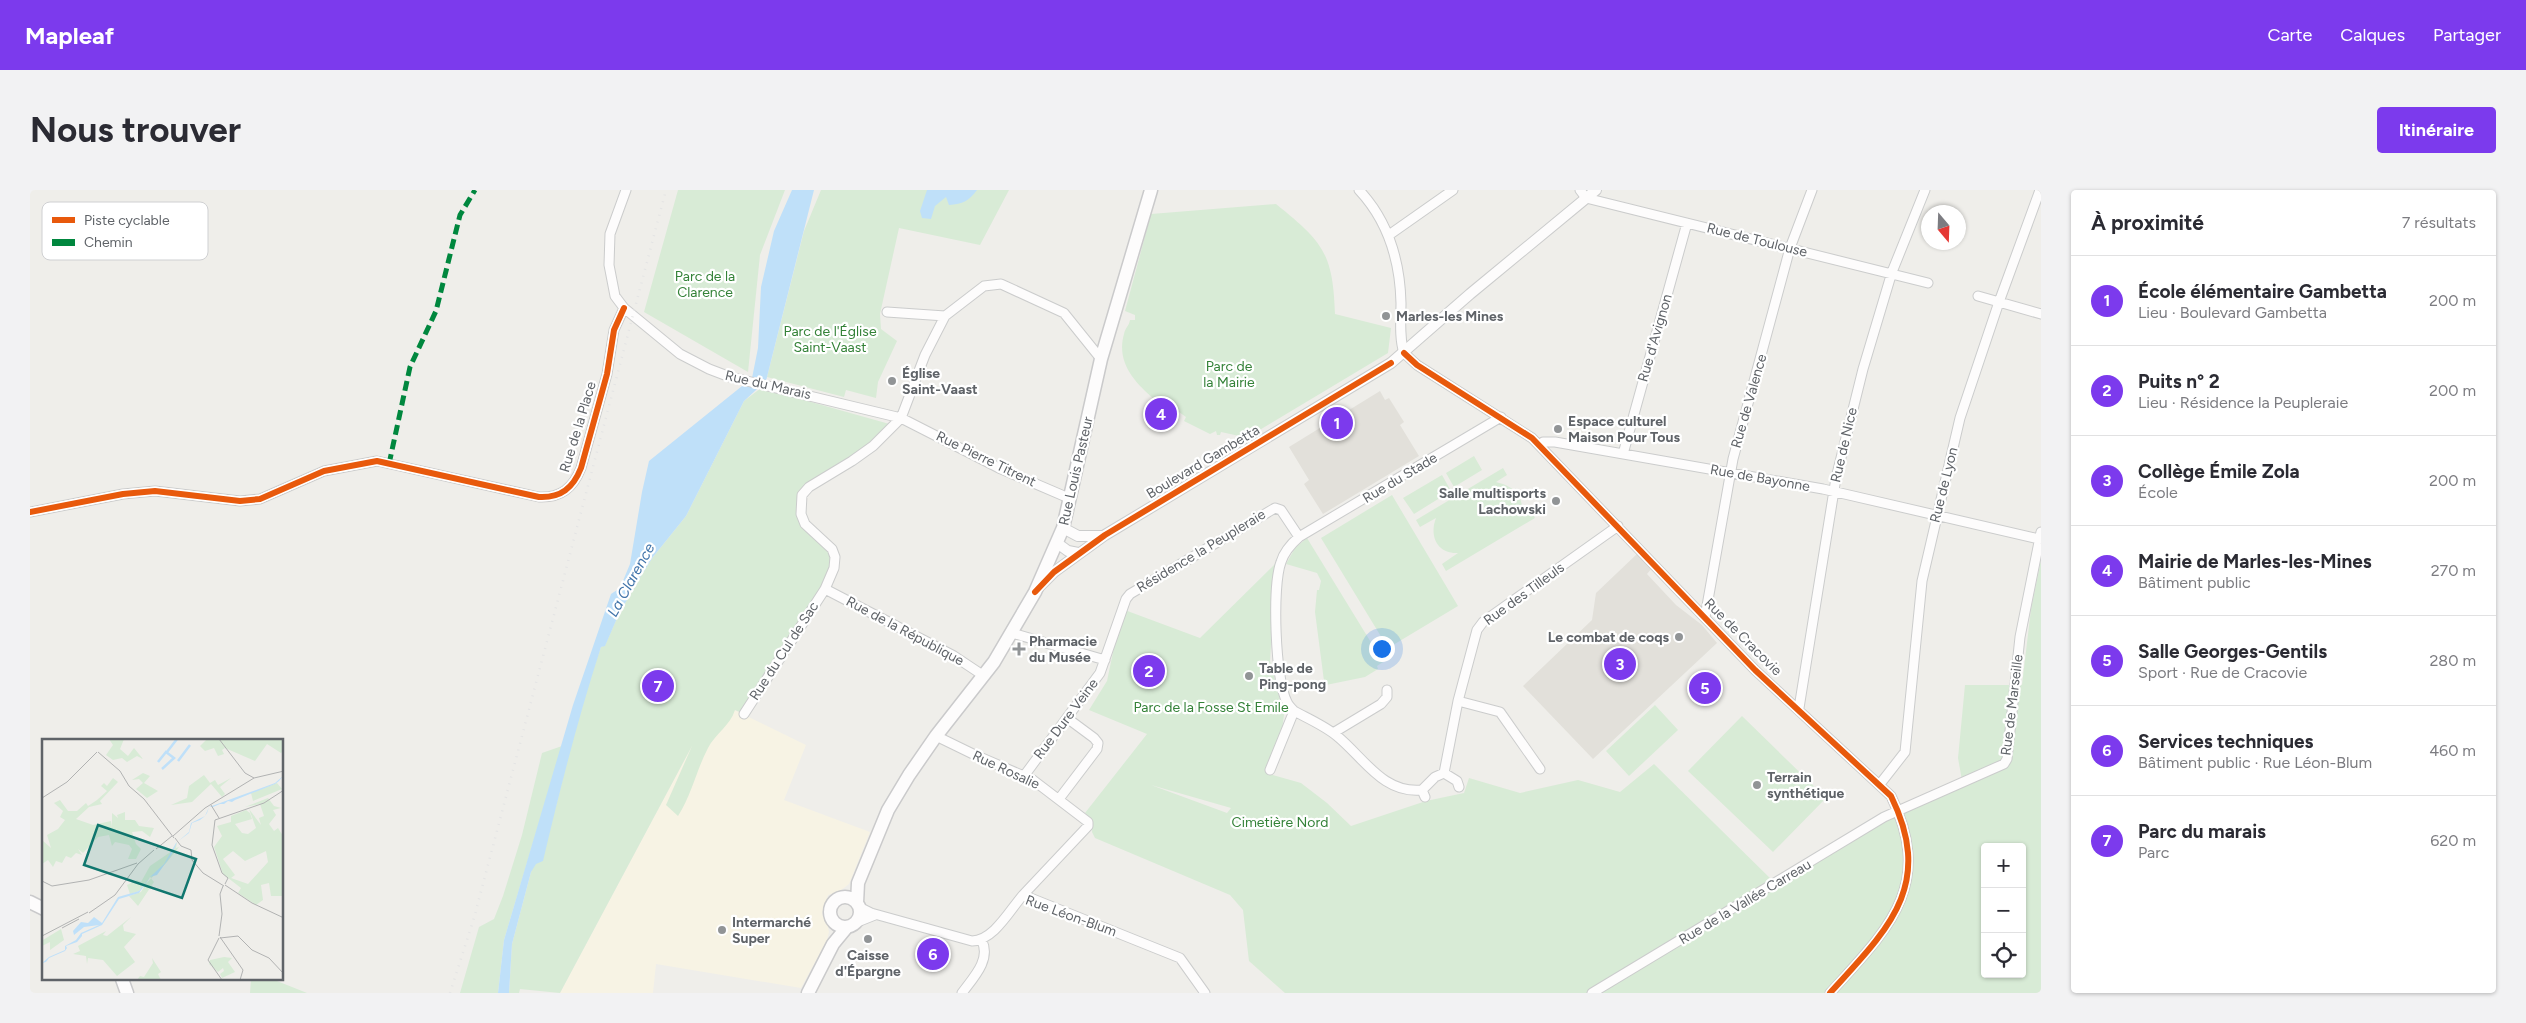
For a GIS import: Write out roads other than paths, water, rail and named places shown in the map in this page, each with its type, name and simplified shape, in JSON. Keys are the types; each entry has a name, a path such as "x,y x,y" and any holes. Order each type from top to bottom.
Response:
{"main road":[{"name":"Rue Louis Pasteur","path":"854,903 858,883 888,810 909,774 936,736 984,676 1012,633 1035,592 1057,543 1071,499 1101,359 1151,190"},
{"path":"808,993 833,944 860,916 854,903 839,898 832,906 830,913 833,921 833,944"},
{"path":"30,902 42,908"},
{"path":"833,921 839,926 851,925"},
{"path":"122,980 127,993"}],"street":[{"path":"624,308 612,287 609,249 612,225 626,190"},
{"path":"1359,190 1389,235 1401,286 1404,353"},
{"path":"1389,235 1453,190"},
{"name":"Boulevard Gambetta","path":"1035,592 1054,572 1105,535 1391,364 1583,194 1596,190"},
{"name":"Rue de Valence","path":"1704,617 1730,472 1790,248 1812,190"},
{"name":"Rue de Nice","path":"1799,708 1833,491 1862,368 1892,272 1925,190"},
{"name":"Rue de Lyon","path":"1880,784 1905,752 1922,581 1960,418 1999,302 2040,190"},
{"name":"Rue de Toulouse","path":"1583,194 1687,223 1892,272 1928,283"},
{"name":"Rue d'Avignon","path":"1623,454 1687,223"},
{"path":"901,418 925,355 945,316 984,286 1001,284 1064,313 1101,359"},
{"path":"1978,296 2041,314"},
{"name":"Rue du Marais","path":"624,308 680,354 709,369 738,378 901,418"},
{"name":"Rue de la Place","path":"30,512 123,494 155,491 240,501 260,499 324,471 356,463 377,461 539,497 562,494 574,483 581,468 607,374 611,341 624,308"},
{"path":"887,312 945,316"},
{"name":"Rue de Cracovie","path":"1404,353 1417,365 1521,430 1539,446 1755,670 1799,708 1891,796 1898,810 1909,849 1907,878 1900,903 1883,933 1830,993"},
{"name":"Rue du Stade","path":"1299,537 1501,417"},
{"name":"Rue Pierre Titrent","path":"901,418 1001,469 1071,499"},
{"name":"Rue du Cul de Sac","path":"744,714 825,589 834,568 835,557 832,549 805,524 801,514 802,495 809,488 873,446 901,418"},
{"name":"Rue de Bayonne","path":"1539,446 1543,442 1555,442 1730,472 1833,491 1936,516 2040,536"},
{"name":"Résidence la Peupleraie","path":"1105,660 1126,598 1130,594 1268,510 1275,508 1281,510 1299,537"},
{"name":"Rue des Tilleuls","path":"1444,774 1458,701 1474,637 1483,622 1618,526"},
{"name":"Boulevard Gambetta","path":"1063,528 1078,536 1092,538 1105,535"},
{"name":"Rue de Marseille","path":"1898,810 2004,764 2007,758 2020,637 2040,536"},
{"path":"1299,537 1290,546 1281,561 1278,576 1277,652 1286,702 1294,711 1333,733 1386,782 1399,788 1423,793 1435,777 1444,774 1457,781 1459,787"},
{"path":"1057,543 1068,551 1078,553"},
{"name":"Rue de la République","path":"825,589 954,656 984,676"},
{"path":"1012,633 1105,660"},
{"name":"Rue Dure Veine","path":"1024,776 1100,673 1105,660"},
{"path":"1333,733 1381,704 1387,697 1387,690"},
{"path":"1458,701 1500,712 1540,769"},
{"path":"1270,770 1294,711"},
{"path":"1059,799 1097,749 1098,743 1067,718"},
{"name":"Rue Rosalie","path":"936,736 1033,780 1084,817 1088,822 1088,826 1023,895"},
{"name":"Rue de la Vallée Carreau","path":"1592,993 1898,810"},
{"name":"Rue Léon-Blum","path":"982,941 1023,895 1180,958 1205,993"},
{"path":"854,903 878,915 972,941 982,941 985,957 976,974 962,993"},
{"path":"851,925 878,915"}],"water":[{"name":"La Clarence","path":"792,190 814,190 766,381 744,401 686,516 653,557 618,616 605,646 601,647 570,754 543,861 536,864 531,872 512,944 509,993 498,993 504,940 573,705 611,594 620,588 630,564 649,461 752,378 758,348 761,287 774,231"},
{"path":"927,190 977,190 971,197 958,204 949,205 946,197 935,206 931,219 922,218 920,211"}],"railway":[{"path":"450,993 474,918 666,190"}],"place":[{"name":"Marles-les Mines","path":"1386,316"},
{"name":"Église Saint-Vaast","path":"892,381"},
{"name":"Mairie de Marles-les-Mines","path":"1161,414"},
{"name":"École élémentaire Gambetta","path":"1337,423"},
{"name":"Espace culturel Maison Pour Tous","path":"1558,429"},
{"name":"Salle multisports Lachowski","path":"1556,501"},
{"name":"Le combat de coqs","path":"1679,637"},
{"name":"Pharmacie du Musée","path":"1019,649"},
{"name":"Collège Émile Zola","path":"1620,664"},
{"name":"Puits n° 2","path":"1149,671"},
{"name":"Table de Ping-pong","path":"1249,676"},
{"name":"Parc du marais","path":"658,686"},
{"name":"Salle Georges-Gentils","path":"1705,688"},
{"name":"Terrain synthétique","path":"1757,785"},
{"name":"Intermarché Super","path":"722,930"},
{"name":"Caisse d'Épargne","path":"868,939"},
{"name":"Services techniques","path":"933,954"}],"park label":[{"name":"Parc de la Clarence","path":"705,284"},
{"name":"Parc de l'Église Saint-Vaast","path":"830,340"},
{"name":"Parc de la Mairie","path":"1229,374"},
{"name":"Parc de la Fosse St Emile","path":"1211,707"},
{"name":"Cimetière Nord","path":"1280,822"}]}
